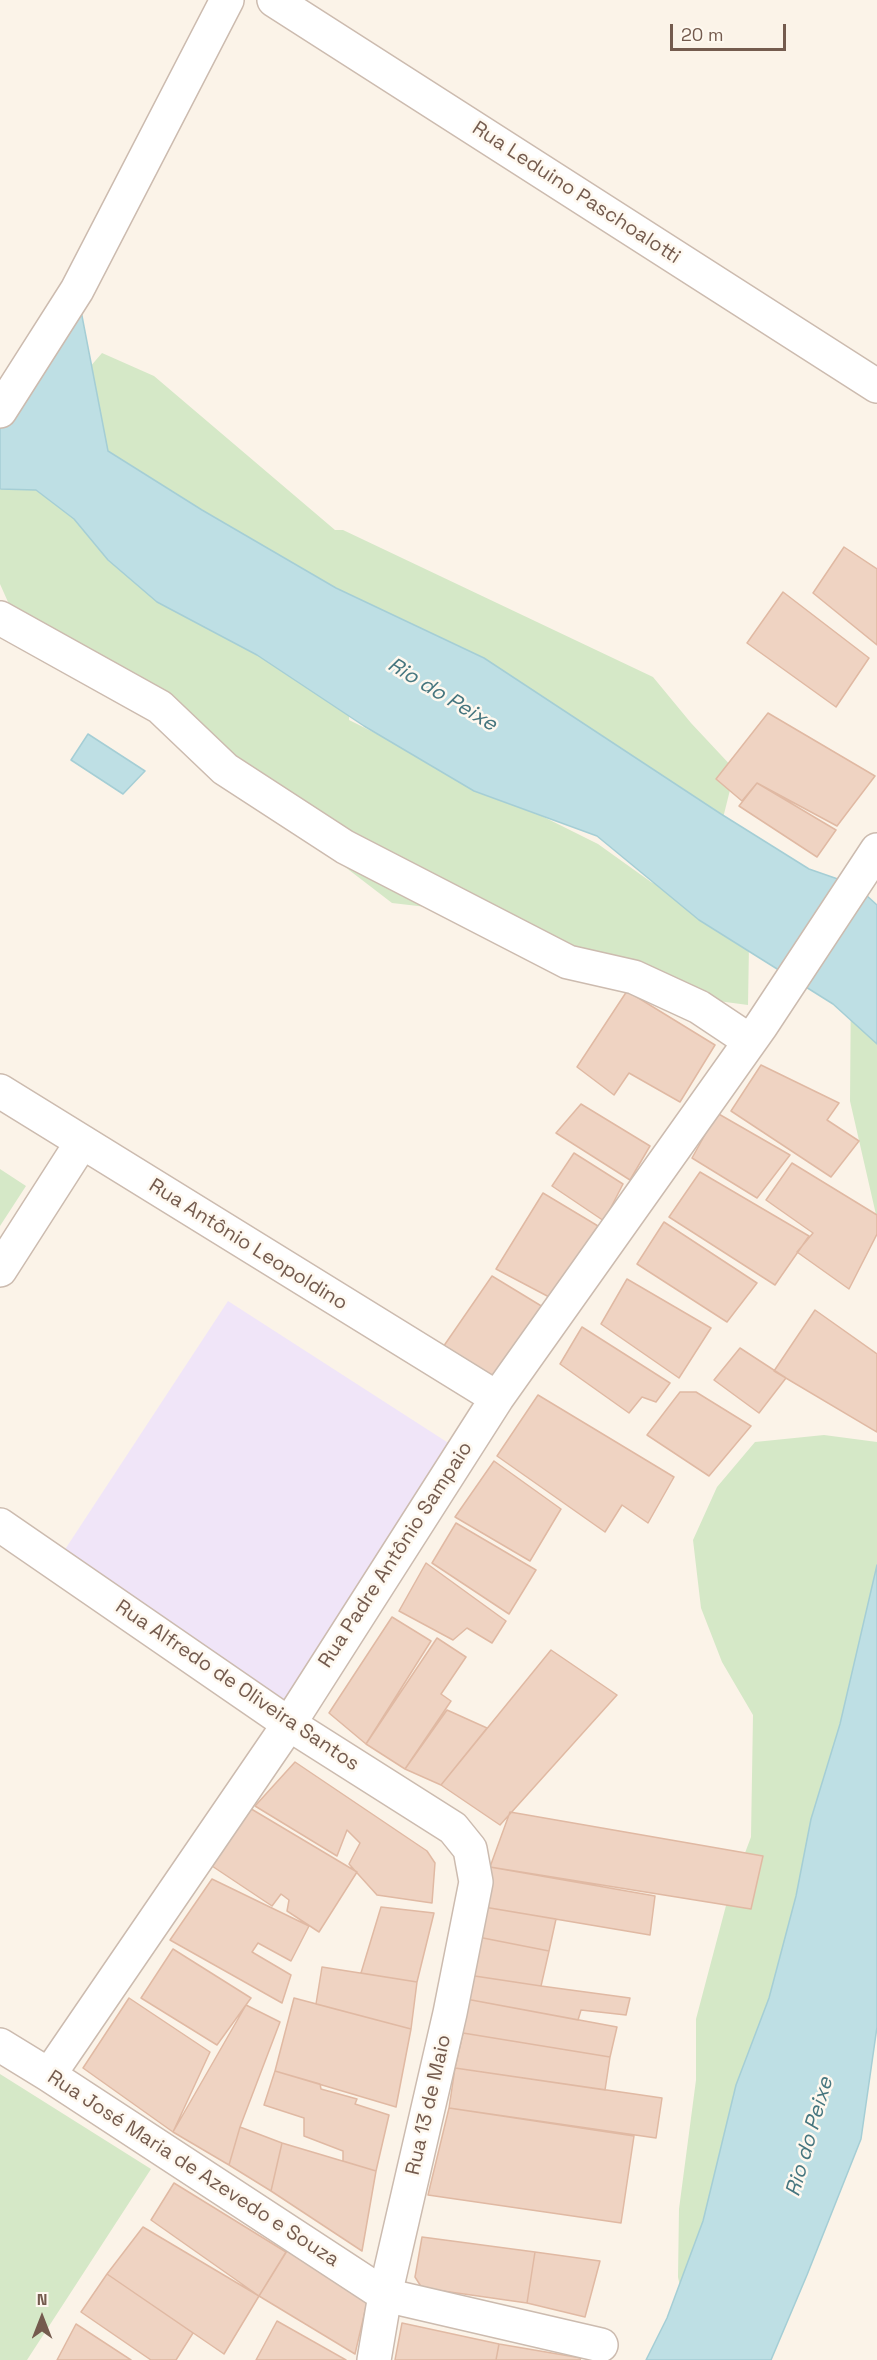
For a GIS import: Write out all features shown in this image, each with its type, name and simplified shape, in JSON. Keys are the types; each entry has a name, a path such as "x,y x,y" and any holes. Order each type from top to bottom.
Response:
{"street":[{"path":"0,411 77,290 227,0"},
{"name":"Rua Leduino Paschoalotti","path":"274,0 877,386"},
{"path":"0,618 160,707 225,769 345,847 568,962 634,977 755,1034"},
{"name":"Rua Padre Antônio Sampaio","path":"49,2074 289,1724 497,1398 755,1034 877,850"},
{"name":"Rua Antônio Leopoldino","path":"0,1091 497,1398"},
{"path":"0,1270 82,1142"},
{"name":"Rua Alfredo de Oliveira Santos","path":"0,1525 289,1724 453,1828 470,1850"},
{"name":"Rua 13 de Maio","path":"374,2360 385,2295 450,2013 476,1882 470,1850"},
{"name":"Rua José Maria de Azevedo e Souza","path":"0,2045 49,2074 385,2295"},
{"path":"385,2295 601,2345"}],"shaded area":[{"path":"228,1301 450,1444 283,1704 62,1554"}],"green space":[{"path":"102,353 154,376 335,530 343,530 653,677 691,723 735,770 720,830 63,436 63,398"},
{"path":"21,473 349,712 349,720 598,844 651,882 704,906 749,945 748,1005 688,997 461,911 392,903 151,718 8,602 0,584 0,490"},
{"path":"877,925 877,1219 850,1101 851,980"},
{"path":"0,1169 26,1186 0,1226"},
{"path":"824,1435 877,1442 877,1815 693,2345 678,2277 679,2209 696,2080 696,2019 728,1898 751,1837 753,1715 722,1662 701,1608 693,1540 717,1487 755,1442"},
{"path":"0,2074 151,2169 27,2360 0,2360"}],"water":[{"name":"Rio do Peixe","path":"77,290 108,451 202,510 336,588 484,658 721,814 809,869 855,885 877,905 877,1044 833,1004 699,920 597,836 474,791 364,726 257,655 157,602 108,560 74,519 36,490 0,489 0,411"},
{"path":"88,734 145,771 123,794 71,760"},
{"name":"Rio do Peixe","path":"877,1565 877,2027 861,2139 771,2360 646,2360 667,2318 703,2221 736,2085 769,1998 796,1896 811,1819 840,1724"}],"building":[{"path":"844,547 877,569 877,645 813,593"},
{"path":"783,592 869,658 836,707 747,643"},
{"path":"768,713 875,776 837,826 757,783 742,801 716,779"},
{"path":"757,783 836,830 817,857 739,806"},
{"path":"627,991 715,1045 680,1102 629,1073 614,1095 577,1067"},
{"path":"761,1065 839,1103 827,1120 859,1141 831,1177 731,1111"},
{"path":"581,1104 650,1146 630,1180 556,1133"},
{"path":"717,1113 790,1155 757,1198 692,1158"},
{"path":"574,1153 623,1184 604,1221 552,1186"},
{"path":"792,1163 877,1215 877,1234 849,1289 797,1252 813,1233 766,1200"},
{"path":"700,1172 809,1236 775,1285 669,1217"},
{"path":"543,1193 598,1226 551,1298 496,1269"},
{"path":"664,1222 757,1283 727,1322 637,1264"},
{"path":"492,1276 543,1307 497,1383 441,1350"},
{"path":"627,1279 711,1328 679,1378 601,1324"},
{"path":"815,1310 877,1354 877,1432 774,1371"},
{"path":"582,1327 670,1383 656,1402 642,1397 629,1413 560,1364"},
{"path":"740,1348 786,1378 759,1413 714,1380"},
{"path":"680,1392 696,1392 751,1426 709,1476 647,1435"},
{"path":"538,1395 674,1477 648,1523 622,1505 605,1532 497,1456"},
{"path":"494,1461 561,1509 530,1561 455,1517"},
{"path":"456,1523 536,1570 509,1614 432,1563"},
{"path":"426,1563 506,1621 492,1643 467,1628 453,1640 399,1611"},
{"path":"392,1617 431,1641 366,1744 329,1713"},
{"path":"437,1638 466,1657 441,1694 451,1701 405,1769 366,1744"},
{"path":"551,1650 617,1695 500,1825 441,1785"},
{"path":"447,1710 487,1728 441,1785 405,1769"},
{"path":"295,1762 427,1851 435,1863 432,1903 377,1895 349,1864 360,1843 347,1830 337,1856 255,1806"},
{"path":"248,1807 357,1872 319,1932 287,1911 289,1900 281,1894 272,1906 212,1866"},
{"path":"510,1812 763,1856 751,1909 490,1867"},
{"path":"490,1867 655,1896 650,1935 484,1907"},
{"path":"212,1879 309,1926 291,1961 258,1943 252,1952 291,1975 282,2003 170,1940"},
{"path":"381,1907 434,1913 417,1982 361,1973"},
{"path":"484,1907 556,1919 549,1951 478,1937"},
{"path":"478,1937 549,1951 541,1986 468,1975"},
{"path":"173,1949 251,1998 217,2045 141,1998"},
{"path":"322,1967 417,1982 411,2029 316,2004"},
{"path":"468,1975 630,1998 626,2015 581,2010 578,2020 466,1999"},
{"path":"129,1998 210,2052 173,2132 83,2068"},
{"path":"294,1998 411,2029 396,2107 275,2071"},
{"path":"466,1999 617,2027 610,2057 463,2033"},
{"path":"246,2005 280,2022 240,2127 229,2165 173,2132"},
{"path":"463,2033 610,2057 605,2090 455,2068"},
{"path":"455,2068 662,2098 656,2138 449,2108"},
{"path":"275,2071 320,2084 321,2089 357,2099 355,2104 389,2115 376,2171 343,2161 343,2151 304,2136 304,2118 264,2105"},
{"path":"449,2108 634,2136 621,2223 428,2195"},
{"path":"240,2127 282,2143 271,2191 229,2165"},
{"path":"282,2143 376,2171 362,2251 271,2191"},
{"path":"174,2183 286,2252 259,2296 151,2220"},
{"path":"143,2227 259,2296 224,2354 107,2274"},
{"path":"422,2237 535,2252 527,2303 422,2288 415,2277"},
{"path":"290,2246 368,2298 355,2354 259,2296"},
{"path":"535,2252 600,2261 585,2317 527,2303"},
{"path":"107,2274 193,2333 176,2360 151,2360 81,2312"},
{"path":"277,2321 346,2360 256,2360"},
{"path":"402,2323 499,2344 496,2360 395,2360"},
{"path":"76,2324 131,2360 57,2360"},
{"path":"499,2344 581,2358 580,2360 496,2360"}]}
